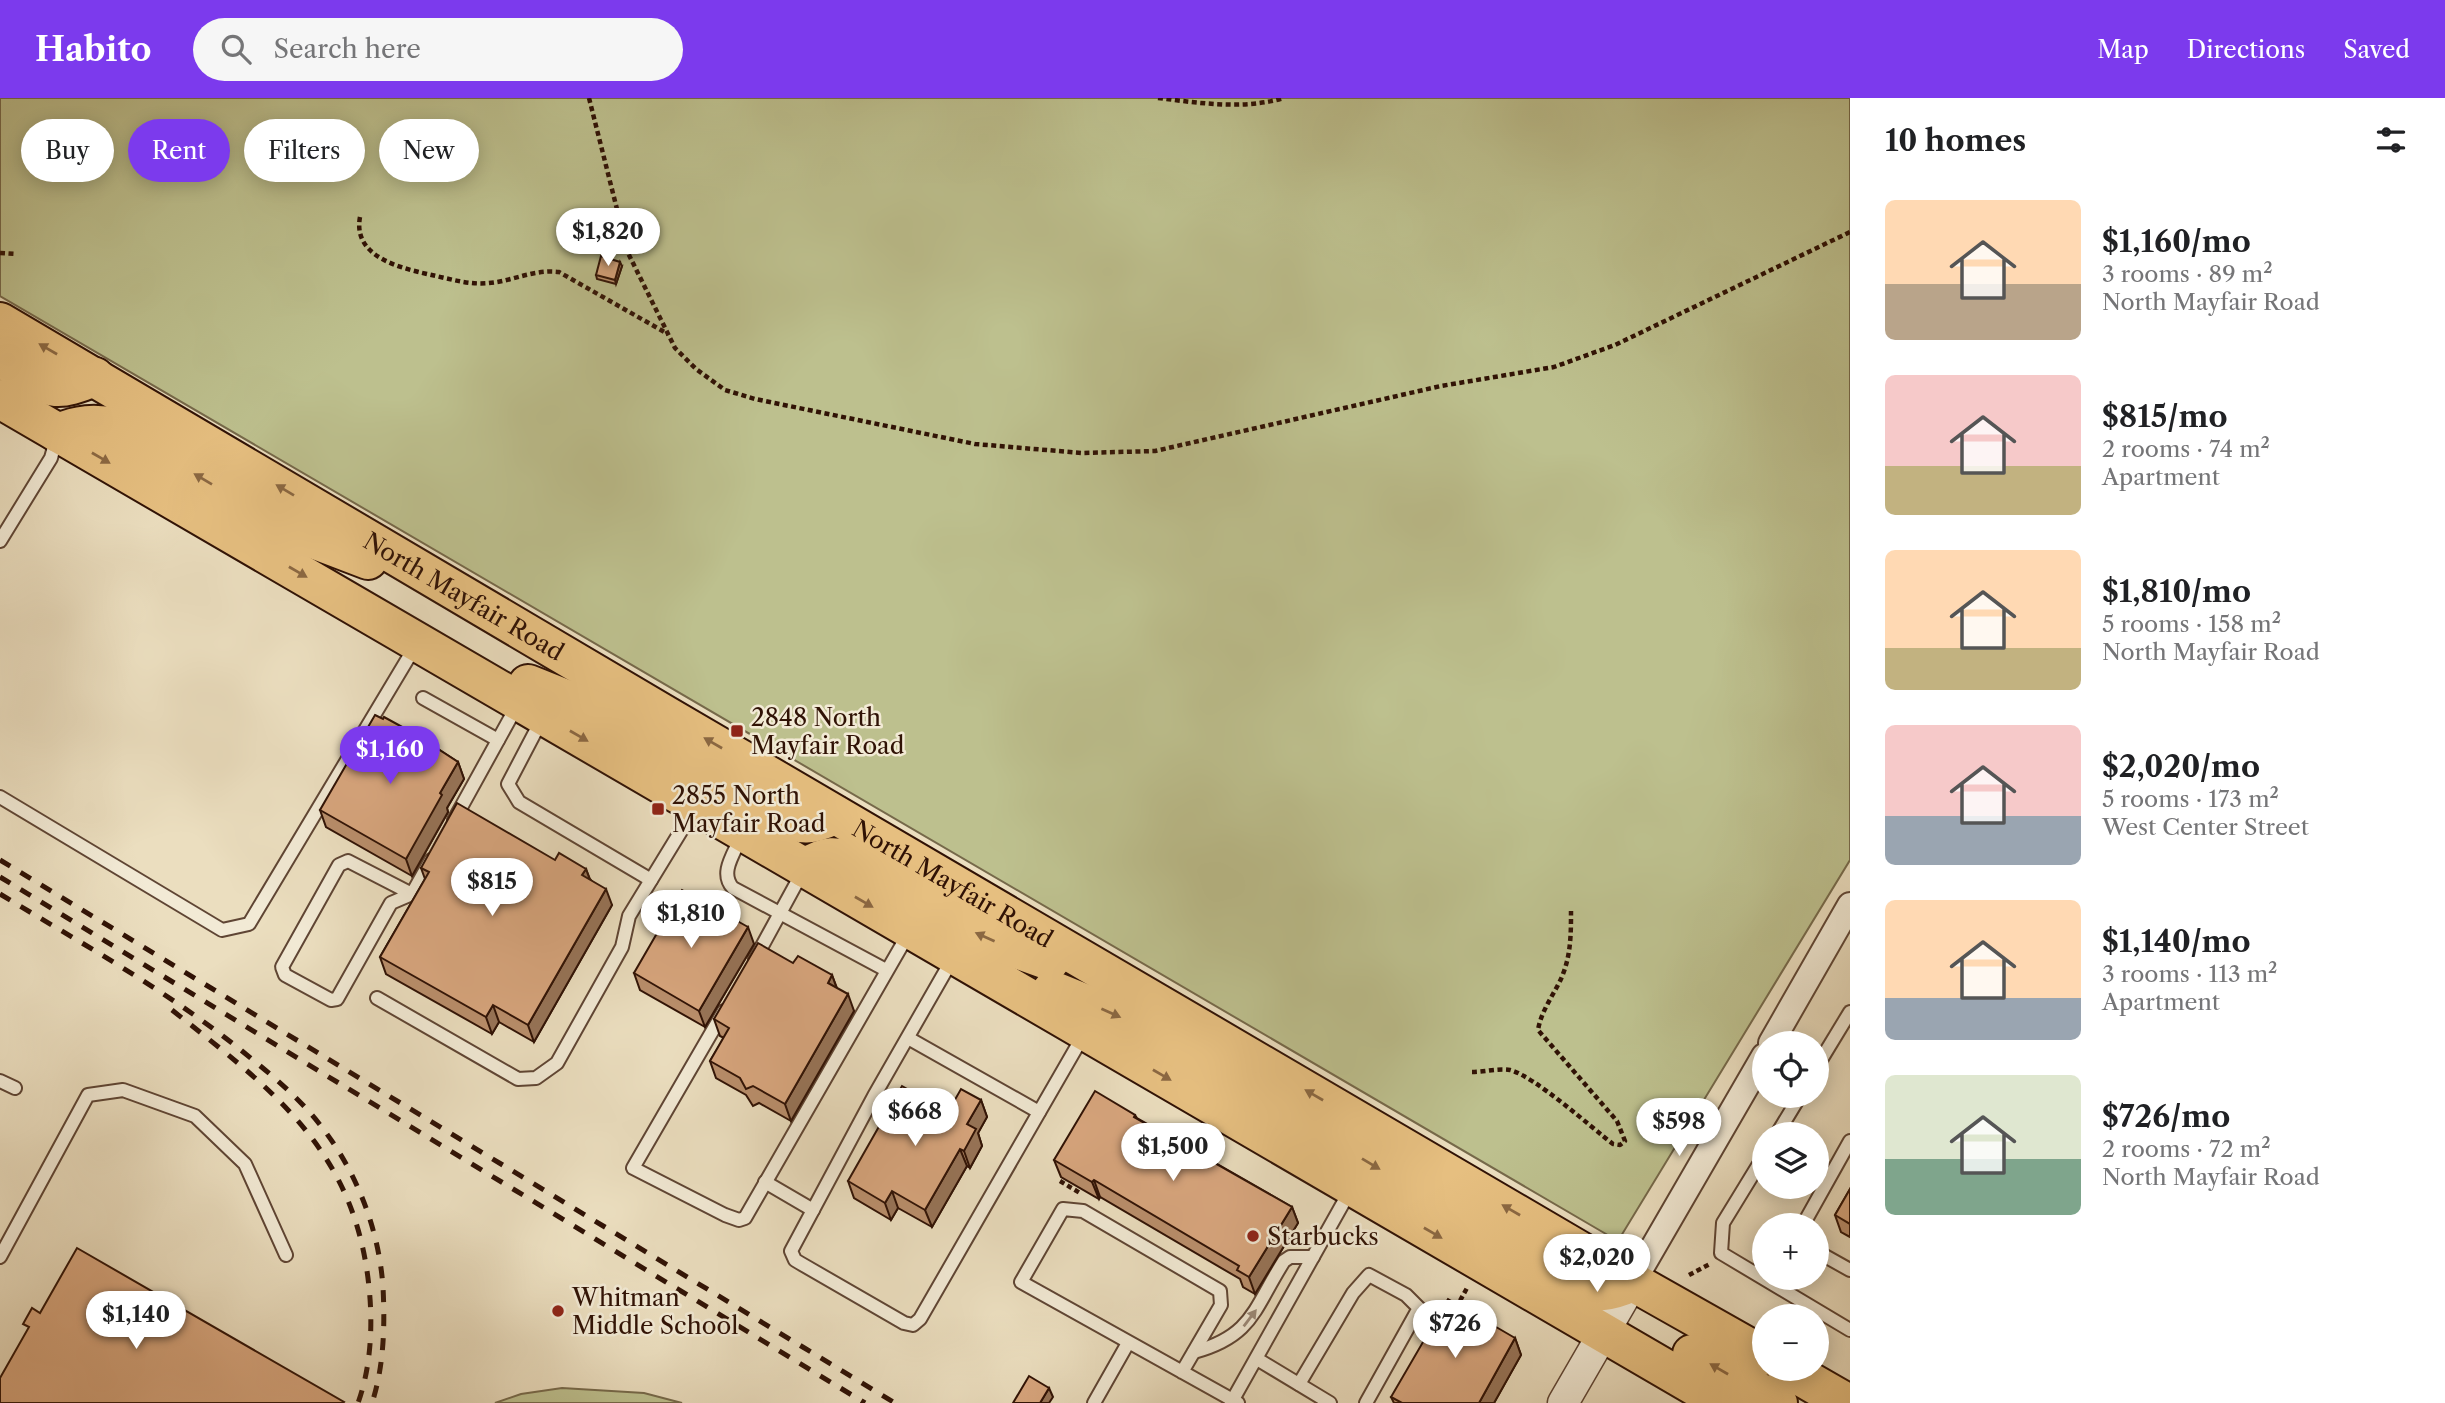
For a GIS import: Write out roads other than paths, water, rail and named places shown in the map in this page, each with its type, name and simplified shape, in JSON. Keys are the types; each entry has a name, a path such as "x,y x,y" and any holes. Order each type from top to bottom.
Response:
{"main road":[{"name":"North Mayfair Road","path":"0,322 835,815 1752,1349"},
{"path":"0,357 55,387 70,386 95,377"},
{"path":"0,398 1724,1403"},
{"path":"58,433 74,425 94,423 116,427 292,531 465,597"},
{"path":"418,642 603,714 778,817 796,824 814,824 835,815"},
{"path":"805,867 821,857 842,857 859,863 956,923 986,938 1141,994"},
{"path":"955,955 1095,1006 1138,1025 1571,1283 1597,1292 1612,1292 1633,1282"},
{"path":"1604,1332 1632,1329 1664,1338 1778,1403"},
{"path":"1809,1381 1847,1403"}],"street":[{"path":"1778,1031 1850,905"},
{"path":"1563,1403 1752,1077"}],"lane":[{"path":"0,541 51,458 58,433"},
{"path":"0,797 222,930 249,925 418,642"},
{"path":"423,698 498,740"},
{"path":"412,894 348,861 339,865 282,967 285,975 331,1000 337,999 391,903 412,894 498,740 532,708"},
{"path":"532,708 508,784 519,802 651,880"},
{"path":"377,998 518,1079 536,1078 557,1063 622,947 629,916 697,804"},
{"path":"743,831 725,875 733,888 886,970"},
{"path":"745,976 805,867"},
{"path":"731,1000 633,1168 739,1220 745,1218 911,929"},
{"path":"955,955 792,1251 795,1259 904,1323 913,1325 920,1319 1086,1031"},
{"path":"1829,1047 1850,1012"},
{"path":"908,1038 1039,1112"},
{"path":"0,1081 15,1088"},
{"path":"0,1257 88,1095 123,1090 195,1116 245,1164 286,1255"},
{"path":"1810,1213 1850,1141"},
{"path":"1752,1176 1723,1223 1721,1253 1752,1269"},
{"path":"765,1182 813,1210"},
{"path":"1182,1372 1221,1305 1220,1291 1083,1211 1063,1209 1021,1282 1234,1402 1353,1186"},
{"path":"1194,1352 1216,1346 1231,1338 1244,1326 1258,1308 1284,1261 1290,1257 1314,1257"},
{"path":"1829,1258 1850,1270"},
{"path":"1299,1384 1353,1293 1369,1275 1406,1295 1419,1308 1366,1403"},
{"path":"1788,1290 1850,1330"},
{"path":"1094,1403 1128,1343"},
{"path":"1257,1359 1330,1403"}],"railway":[{"path":"0,860 895,1403"},
{"path":"0,877 865,1403"},
{"path":"0,894 130,972 193,1014 282,1084 324,1130 347,1166 365,1204 381,1266 384,1331 379,1375 372,1403"},
{"path":"172,1010 275,1097 303,1127 327,1160 347,1197 361,1239 370,1301 368,1360 358,1403"}],"place":[{"name":"2848 North Mayfair Road","path":"737,731"},
{"name":"2855 North Mayfair Road","path":"658,809"},
{"name":"Starbucks","path":"1253,1236"},
{"name":"Whitman Middle School","path":"558,1311"}]}
